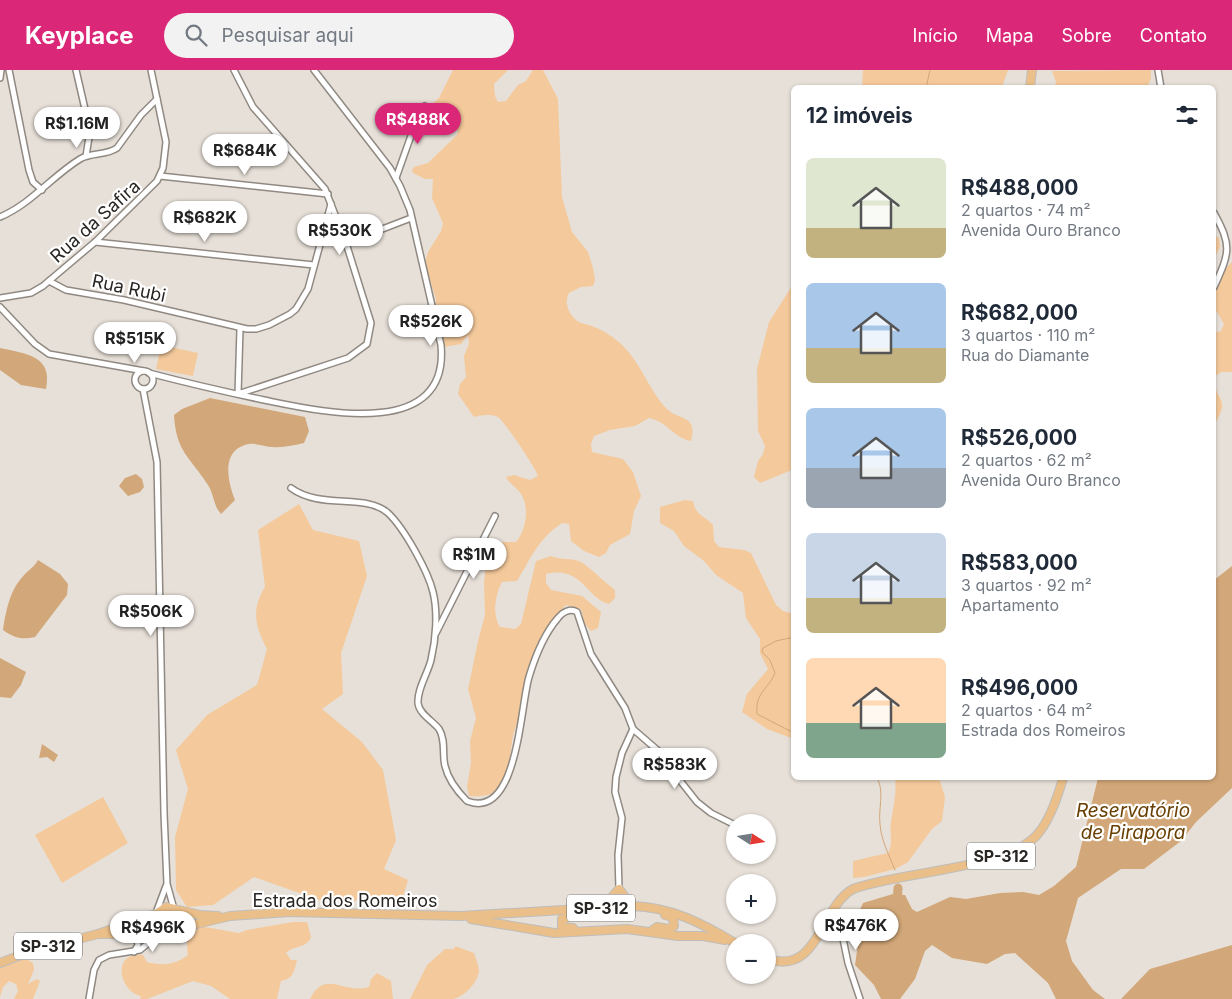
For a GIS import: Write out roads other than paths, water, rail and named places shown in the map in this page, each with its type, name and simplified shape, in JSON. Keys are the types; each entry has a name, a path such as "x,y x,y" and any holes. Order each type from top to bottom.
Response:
{"main road":[{"path":"1030,85 1032,70"},
{"name":"SP-312","path":"776,960 785,962 805,954 841,898 860,886 1000,856 1025,845 1040,831 1062,780"},
{"path":"602,908 619,889 632,906"},
{"name":"Estrada dos Romeiros","path":"98,934 170,934 196,924 230,916 289,912 460,916 632,906 655,907 692,918 726,937"},
{"path":"650,932 657,927 672,928 676,923 674,917 662,914 655,907"},
{"name":"Estrada dos Romeiros","path":"0,963 34,950 98,934 156,914 162,909 230,916"},
{"path":"588,909 580,915 563,918 561,924 565,928 581,928 591,931"},
{"path":"176,910 181,924 177,931"},
{"path":"156,914 155,925 162,933"},
{"name":"Estrada dos Romeiros","path":"460,916 539,931 627,929 678,936 703,936 726,940"}],"street":[{"path":"0,78 1,70"},
{"path":"10,70 29,170 34,182 42,190"},
{"path":"76,70 90,131 86,156"},
{"name":"Rua da Safira","path":"0,298 31,293 49,281 95,242 146,194 160,176 164,162 166,142 151,70"},
{"path":"234,70 253,107 272,132 318,178 328,194 346,243 371,323 371,333 367,344 348,358 238,394"},
{"path":"0,307 35,344 49,354 129,368 323,412 358,415 399,408 419,399 427,392 438,375 442,355 411,218 396,178 314,70"},
{"path":"1158,70 1160,85"},
{"path":"0,217 21,206 86,156 112,152 141,115 158,99"},
{"path":"396,178 413,130 425,106"},
{"path":"160,176 328,194"},
{"name":"Rua Rubi","path":"49,281 66,290 142,304 240,329 256,329 269,325 296,310 308,289 331,204"},
{"path":"1216,216 1230,238 1230,246 1216,282"},
{"path":"346,243 411,218"},
{"path":"95,242 314,265"},
{"path":"238,394 240,329"},
{"path":"129,368 137,375 137,384 143,389 158,462 167,884 176,910"},
{"path":"137,375 147,372"},
{"path":"147,372 153,378 152,384"},
{"path":"143,389 152,384 156,379 164,376"},
{"path":"291,488 299,494 317,499 378,506 402,527 433,590 435,636 432,658 418,698 418,706 439,730 442,737 445,767 452,782 467,801 483,804 498,797 503,789 516,745 529,677 547,633 558,617 566,612 575,610 591,654 625,708 633,729 670,761 682,783 698,802 711,813 726,820"},
{"path":"435,636 496,516"},
{"path":"619,889 618,855 622,818 615,792 616,777 622,753 633,729"},
{"path":"156,914 167,884"},
{"path":"827,922 837,927 842,934 848,963 860,999"},
{"path":"89,999 94,970 99,960 109,955 133,952 143,948 162,933"},
{"path":"128,934 138,943 133,952"}],"water":[{"path":"0,348 28,355 41,363 47,378 46,389 21,385 0,370"},
{"path":"210,398 305,417 309,431 304,443 277,447 249,444 240,447 234,452 228,466 230,484 235,500 221,514 216,507 208,485 181,446 175,427 174,415 182,409"},
{"path":"136,474 142,479 144,487 140,492 128,496 119,486 125,478"},
{"path":"38,560 60,574 68,584 67,595 35,637 18,638 3,630 7,607 16,586"},
{"name":"Reservatório de Pirapora","path":"1232,566 1232,788 1196,822 1181,841 1144,869 1121,869 1078,898 1066,941 1072,961 1093,990 1105,999 1056,999 1048,983 1015,953 1005,954 987,964 952,958 932,945 925,951 915,979 900,999 881,999 874,985 855,965 860,930 858,914 863,903 893,894 905,895 912,909 917,912 950,897 966,899 1000,893 1023,892 1039,895 1054,886 1076,867 1098,780 1216,780 1216,578"},
{"path":"0,658 26,672 21,685 11,698 0,697"},
{"path":"42,744 58,755 54,762 47,757 39,758"},
{"path":"1232,945 1232,999 1121,999 1150,969"}],"waterway":[{"path":"927,85 930,70"},
{"path":"791,638 776,641 763,648 762,652 770,660 775,673 760,696 757,707 757,714 791,731"},
{"path":"878,780 881,789 880,818 882,836 895,870"},
{"path":"897,905 898,888"}]}
